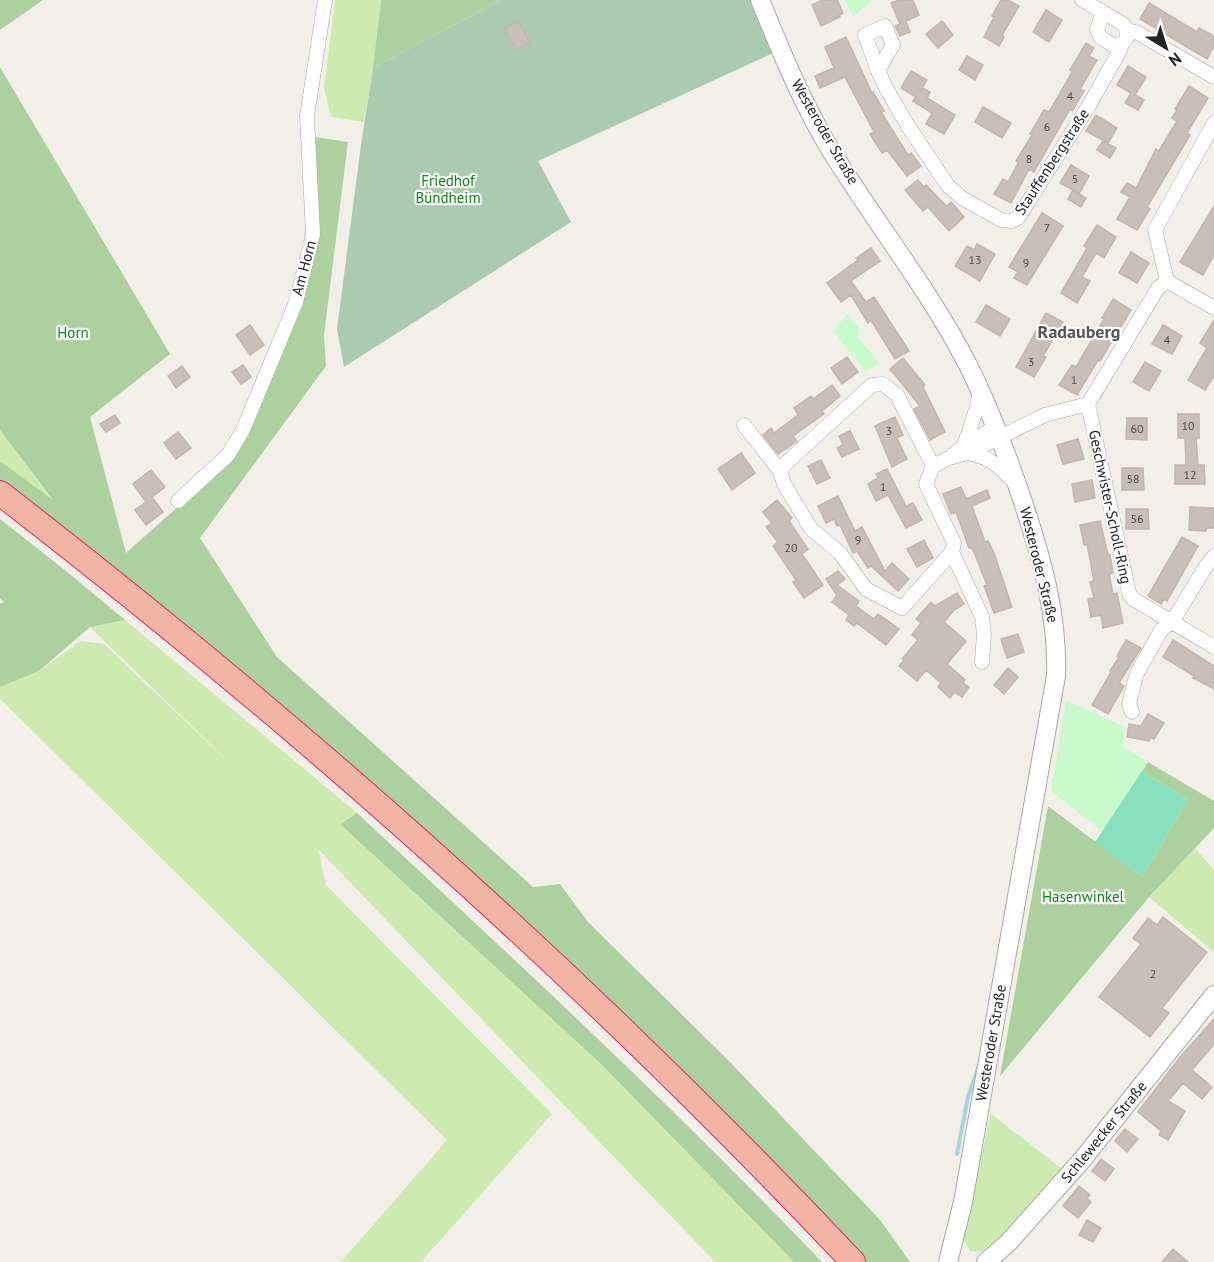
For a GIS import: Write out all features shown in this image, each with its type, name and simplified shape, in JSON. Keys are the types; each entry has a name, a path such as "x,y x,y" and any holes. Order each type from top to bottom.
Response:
{"highway":[{"path":"0,493 76,559 331,762 478,892 654,1059 853,1262"},
{"path":"0,507 76,559"},
{"path":"136,607 463,896 566,992 684,1107 836,1262"}],"street":[{"name":"Am Horn","path":"178,501 228,455 243,430 296,302 313,234 307,116 325,0"},
{"name":"Westeroder Straße","path":"760,0 781,52 827,143 933,303 968,364 1017,484 1033,533 1054,615 1056,676 952,1261"},
{"path":"1082,0 1103,12 1123,24 1127,38 1122,44 1115,46 1101,38 1097,30 1103,12"},
{"path":"1126,30 1138,33 1214,77"},
{"name":"Stauffenbergstraße","path":"878,71 908,126 948,186 962,198 1002,220 1012,221 1018,218 1084,113 1122,44"},
{"path":"1214,123 1155,230 1167,281 1214,308"},
{"path":"744,425 780,471 784,484 812,529 840,553 866,589 902,608 952,552 954,543 926,484 933,466 998,433 1045,415 1088,404 1158,288 1167,281"},
{"path":"780,471 784,464 872,385 883,384 897,396 933,466"},
{"path":"966,450 980,391"},
{"name":"Geschwister-Scholl-Ring","path":"1088,404 1126,588 1133,599 1214,647"},
{"path":"966,450 992,460 1017,484"},
{"path":"952,552 982,617 984,634 982,662"},
{"path":"1132,712 1129,704 1137,673 1162,629 1172,621 1206,566 1213,559"},
{"name":"Schlewecker Straße","path":"986,1262 1008,1243 1082,1160 1214,995"}],"green space":[{"path":"0,0 43,0 0,30"},
{"path":"335,0 381,0 364,122 331,117 324,88"},
{"path":"381,0 501,0 373,68"},
{"name":"Friedhof Bündheim","path":"501,0 753,0 773,53 538,161 571,222 344,367 337,329 373,68"},
{"path":"845,0 873,0 853,17"},
{"name":"Horn","path":"0,67 170,354 90,417 126,553 234,457 301,270 315,137 348,142 324,335 326,366 200,538 277,657 533,887 560,884 588,922 730,1062 881,1221 910,1262 861,1262 577,974 0,483 0,461 53,500 0,430"},
{"path":"847,314 860,329 858,337 879,363 866,372 833,331"},
{"path":"0,430 54,502 0,461"},
{"path":"0,519 125,620 90,627 39,671 0,687 0,604 4,602 0,598"},
{"path":"125,620 357,813 341,823 601,1064 794,1262 715,1262 318,849 326,885 552,1114 421,1262 341,1262 447,1140 0,699 0,687 39,671 81,641 104,644 241,774 90,627"},
{"path":"1066,700 1125,727 1123,747 1148,762 1102,831 1051,791"},
{"name":"Hasenwinkel","path":"1148,762 1214,801 1214,828 1149,897 1000,1076 1048,806 1142,877 1188,800 1142,771"},
{"path":"1142,771 1188,800 1142,877 1095,842"},
{"path":"357,813 651,1090 822,1262 794,1262 601,1064 340,824"},
{"path":"1195,848 1214,870 1214,952 1149,897"},
{"path":"991,1114 1062,1169 998,1242 981,1252 970,1251 962,1237"}],"building":[{"path":"823,0 837,0 843,13 839,15 840,17 821,26 812,5"},
{"path":"899,0 913,0 919,15 906,21 910,32 900,36 895,26 900,24 891,3"},
{"path":"1001,0 1008,0 1019,6 1002,35 1004,37 999,46 984,37"},
{"path":"1149,3 1197,32 1199,28 1214,36 1214,46 1207,59 1140,19"},
{"path":"1046,10 1062,20 1049,42 1033,32"},
{"path":"518,21 530,42 516,50 505,29"},
{"path":"942,21 953,35 938,48 926,34"},
{"path":"846,37 872,93 884,111 881,112 908,155 911,153 921,166 907,176 887,150 882,153 870,134 874,132 845,77 820,88 815,76 834,68 825,47"},
{"path":"1086,43 1094,48 1089,56 1097,60 1080,89 1084,91 1072,111 1070,109 1034,172 1029,169 1011,203 994,194 1003,179 1008,182 1018,163 1016,161 1032,135 1030,134 1044,110 1049,112"},
{"path":"967,56 983,65 975,80 959,70"},
{"path":"1128,66 1146,77 1135,95 1144,100 1138,110 1125,103 1131,93 1117,85"},
{"path":"911,71 927,80 922,88 930,92 927,98 955,115 944,134 926,124 932,113 913,101 916,97 901,88"},
{"path":"1189,86 1208,98 1187,133 1190,135 1147,207 1150,209 1137,230 1117,219 1130,197 1121,192 1127,183 1136,188 1156,149 1159,151 1177,121 1172,118 1177,110 1175,109"},
{"path":"983,107 1011,123 1002,138 975,122"},
{"path":"1096,115 1117,128 1108,143 1086,131"},
{"path":"1103,141 1116,148 1110,158 1097,150"},
{"path":"1071,165 1089,176 1079,194 1086,198 1081,207 1068,199 1073,190 1060,183"},
{"path":"918,180 946,206 951,202 964,217 949,231 928,207 923,211 905,190"},
{"path":"1214,206 1214,255 1203,275 1180,262"},
{"path":"1042,213 1063,226 1027,285 1014,278 1018,272 1009,267"},
{"path":"1097,225 1116,237 1104,258 1096,253 1082,277 1090,281 1077,303 1061,293 1087,248 1084,246"},
{"path":"977,244 995,254 980,281 955,266 967,246 974,250"},
{"path":"871,248 880,261 851,281 866,302 874,297 909,351 895,359 871,320 868,323 851,295 841,302 827,283"},
{"path":"1131,252 1149,263 1137,283 1119,273"},
{"path":"1113,299 1131,310 1077,395 1059,385 1072,365 1076,367"},
{"path":"986,305 1010,319 1000,336 976,322"},
{"path":"1046,313 1063,322 1043,356 1046,357 1034,377 1016,367"},
{"path":"1214,320 1214,376 1205,390 1188,380 1207,348 1200,343"},
{"path":"250,325 264,345 250,355 236,335"},
{"path":"1163,325 1182,336 1172,354 1152,344"},
{"path":"847,357 858,372 842,384 831,368"},
{"path":"903,358 925,385 923,387 945,432 930,440 914,409 920,406 890,369"},
{"path":"1145,362 1161,371 1149,391 1133,382"},
{"path":"243,365 251,377 241,384 232,372"},
{"path":"182,366 190,377 176,388 168,376"},
{"path":"832,385 840,396 822,411 824,414 793,436 797,441 778,454 763,435 771,428 774,433 798,415 794,408 811,396 813,399"},
{"path":"1178,414 1199,414 1199,438 1196,438 1198,465 1204,465 1205,484 1175,484 1175,465 1186,465 1185,438 1178,438"},
{"path":"115,415 120,423 106,432 100,424"},
{"path":"895,417 903,435 897,438 907,459 892,467 875,426"},
{"path":"1127,418 1147,418 1147,440 1126,439"},
{"path":"850,431 859,449 842,457 837,448 843,445 839,436"},
{"path":"178,432 191,448 176,459 164,443"},
{"path":"1078,439 1084,459 1063,464 1057,445"},
{"path":"741,453 755,473 732,490 718,469"},
{"path":"821,460 830,478 817,484 808,466"},
{"path":"1122,468 1143,468 1144,490 1122,490"},
{"path":"887,469 906,506 913,503 922,520 906,528 888,495 876,501 868,484 878,478 876,474"},
{"path":"151,470 165,487 152,497 163,512 146,525 135,510 146,502 133,484"},
{"path":"1092,480 1095,498 1075,502 1072,484"},
{"path":"961,487 966,499 987,490 990,498 972,506 985,542 988,541 994,553 1012,607 994,613 984,586 987,585 974,552 971,547 969,548 956,512 951,514 943,494"},
{"path":"838,496 855,531 862,527 885,571 892,563 909,579 898,591 871,566 868,568 857,551 853,553 840,525 837,526 834,519 826,523 818,506"},
{"path":"777,500 792,518 789,521 808,549 802,554 823,585 804,598 793,582 796,580 773,546 778,542 766,527 772,523 763,512"},
{"path":"1190,507 1214,508 1214,528 1206,528 1206,531 1189,530"},
{"path":"1126,509 1148,509 1149,529 1126,529"},
{"path":"1100,521 1108,555 1110,555 1113,573 1109,574 1113,594 1117,593 1123,623 1103,628 1101,615 1091,617 1088,599 1094,598 1090,582 1094,581 1087,544 1084,545 1080,525"},
{"path":"1182,537 1198,546 1167,601 1164,599 1161,604 1148,596"},
{"path":"924,540 933,558 917,567 907,549"},
{"path":"838,571 845,579 837,585 859,601 856,606 874,619 878,614 899,629 886,645 857,623 854,626 846,620 849,615 832,602 837,595 826,579"},
{"path":"957,593 964,604 954,610 944,622 966,641 947,664 965,680 963,683 969,687 962,697 955,692 950,698 938,687 941,683 926,670 917,681 899,666 918,640 912,635 921,623 916,619 931,602 935,606"},
{"path":"1018,634 1024,652 1007,658 1001,639"},
{"path":"1126,640 1141,648 1119,683 1124,686 1108,714 1092,705"},
{"path":"1173,640 1214,666 1214,689 1193,678 1194,676 1163,657"},
{"path":"1008,668 1018,677 1004,694 994,685"},
{"path":"1148,714 1164,723 1154,739 1151,737 1149,741 1127,737 1129,724 1141,726"},
{"path":"1163,917 1207,952 1162,1008 1169,1013 1150,1037 1099,997 1141,944 1133,938 1148,918 1157,925"},
{"path":"1214,1019 1214,1044 1192,1070 1212,1087 1202,1099 1183,1083 1168,1101 1185,1111 1168,1140 1159,1135 1161,1131 1138,1112 1181,1056"},
{"path":"1125,1129 1138,1139 1127,1152 1115,1141"},
{"path":"1101,1159 1114,1169 1105,1181 1092,1171"},
{"path":"1079,1186 1090,1195 1087,1198 1091,1202 1078,1218 1063,1206"},
{"path":"1087,1220 1101,1228 1093,1242 1079,1235"},
{"path":"1173,1249 1188,1262 1162,1262"}],"waterway":[{"path":"957,1154 968,1097 978,1068"}],"district":[{"name":"Radauberg","path":"1079,332"}]}
